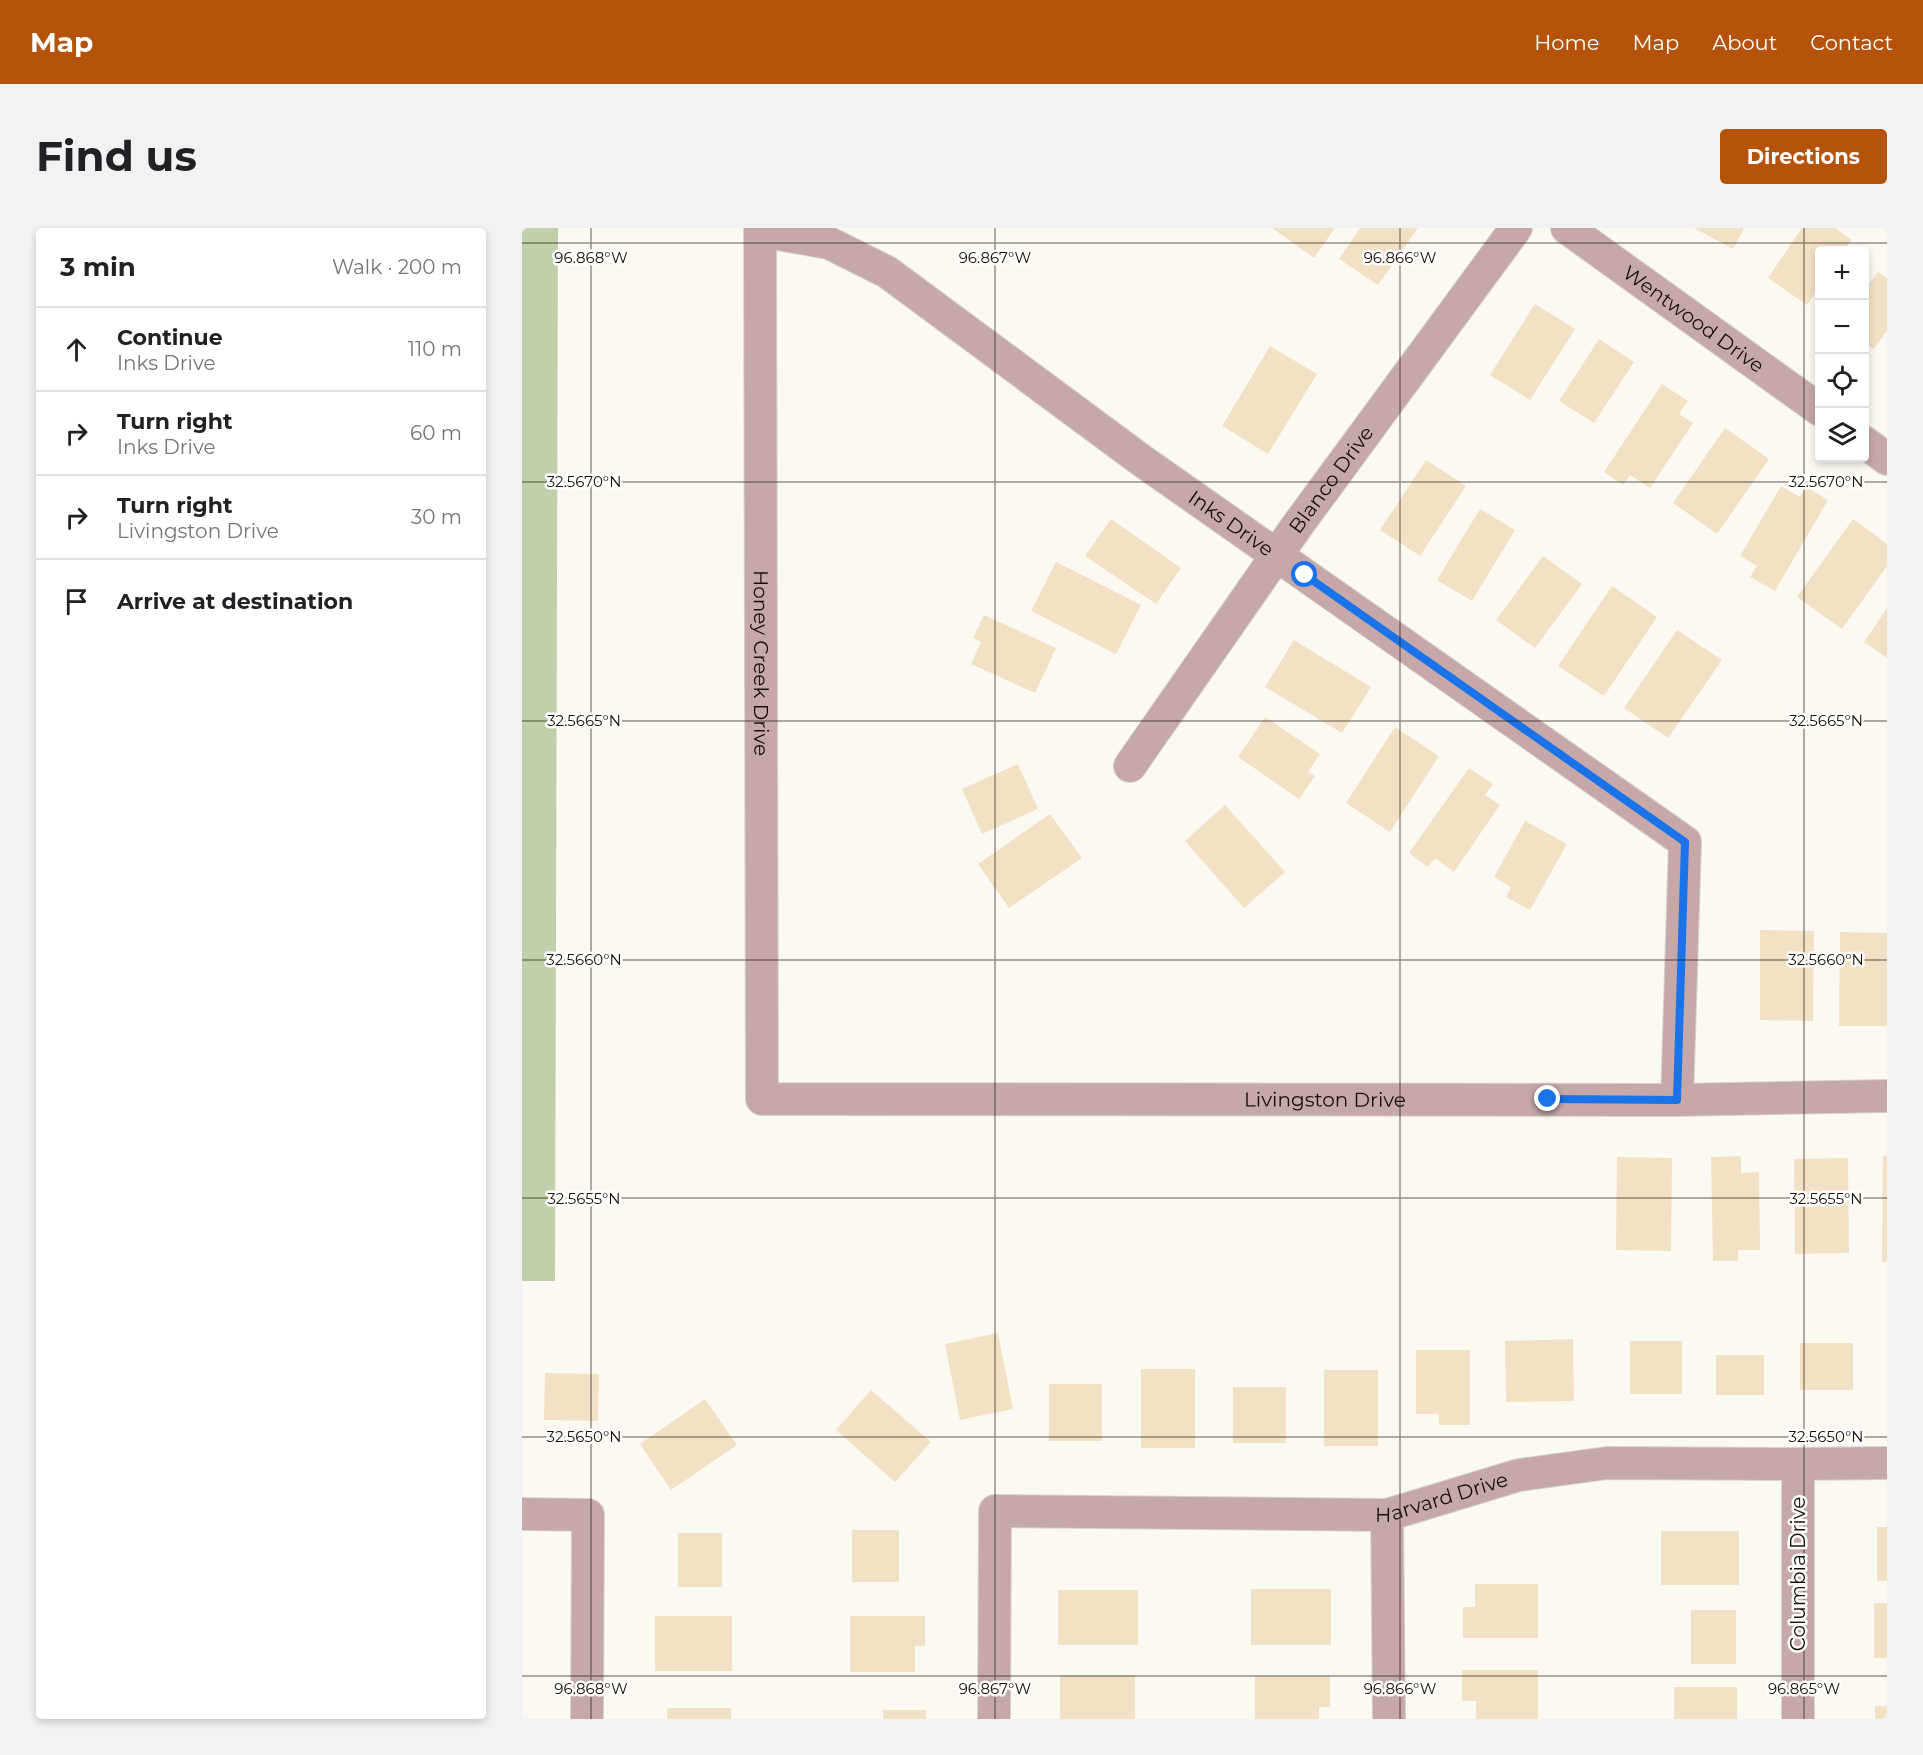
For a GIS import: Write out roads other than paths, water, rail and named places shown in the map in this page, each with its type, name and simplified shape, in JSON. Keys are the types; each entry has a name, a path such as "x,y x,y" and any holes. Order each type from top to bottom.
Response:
{"street":[{"name":"Blanco Drive","path":"1130,766 1297,526 1516,228"},
{"name":"Wentwood Drive","path":"1567,228 1817,408"},
{"name":"Inks Drive","path":"760,230 829,243 887,272 1141,460 1685,842 1677,1100"},
{"name":"Honey Creek Drive","path":"760,230 762,1099"},
{"path":"1869,446 1887,459"},
{"name":"Livingston Drive","path":"762,1099 1677,1100 1887,1096"},
{"name":"Harvard Drive","path":"994,1719 994,1511 1387,1515 1519,1475 1607,1463 1887,1463"},
{"name":"Columbia Drive","path":"1798,1464 1798,1719"},
{"path":"522,1514 588,1515 587,1719"},
{"path":"1387,1515 1389,1719"}]}
